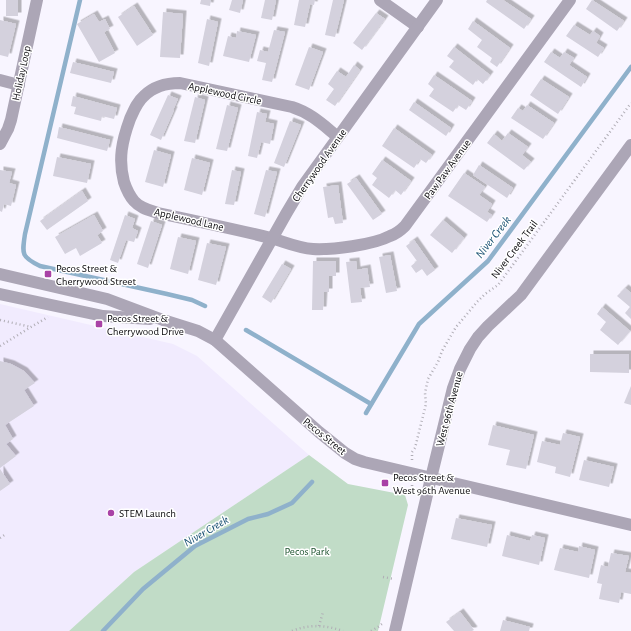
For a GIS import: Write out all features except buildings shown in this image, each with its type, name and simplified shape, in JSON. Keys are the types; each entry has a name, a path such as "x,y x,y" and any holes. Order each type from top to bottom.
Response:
{"street":[{"name":"Holiday Loop","path":"0,144 8,129 37,0"},
{"path":"380,0 418,27"},
{"name":"Cherrywood Avenue","path":"215,340 302,187 437,0"},
{"name":"Paw Paw Avenue","path":"272,238 300,247 327,249 379,241 406,226 570,0"},
{"path":"0,80 19,85"},
{"name":"Applewood Circle","path":"126,130 138,103 150,90 170,83 180,83 292,107 303,111 338,137"},
{"name":"Applewood Lane","path":"126,130 122,150 121,170 128,192 134,201 139,205 158,213 272,238"},
{"name":"West 96th Avenue","path":"395,631 453,388 460,369 478,337 526,290 631,145"},
{"name":"Pecos Street","path":"0,274 107,299 198,332 215,340 319,432 345,453 364,462 631,525"},
{"name":"Pecos Street","path":"0,294 103,316 163,320"}],"path":[{"name":"Niver Creek Trail","path":"412,454 415,448 426,404 428,379 456,327 477,302 498,285 631,103"},
{"path":"0,320 30,327"},
{"path":"0,538 6,534"},
{"path":"383,577 395,580"},
{"path":"319,626 323,612"},
{"path":"371,631 385,622"},
{"path":"292,631 300,628 319,626 343,631"}],"shaded area":[{"name":"STEM Launch","path":"0,304 173,344 197,356 309,455 134,572 69,631 0,631"}],"green space":[{"name":"Pecos Park","path":"309,455 348,484 405,495 408,505 378,631 69,631 134,572"}],"waterway":[{"path":"80,0 25,234 23,246 24,254 29,260 40,266 192,300 205,306"},
{"name":"Niver Creek","path":"366,413 419,324 488,261 631,67"},
{"path":"246,330 371,404"},
{"name":"Niver Creek","path":"103,631 143,589 195,546 248,519 268,514 292,503 312,482"}],"place":[{"name":"Pecos Street & Cherrywood Street","path":"48,274"},
{"name":"Pecos Street & Cherrywood Drive","path":"99,324"},
{"name":"Pecos Street & West 96th Avenue","path":"385,483"},
{"name":"STEM Launch","path":"111,513"}]}
